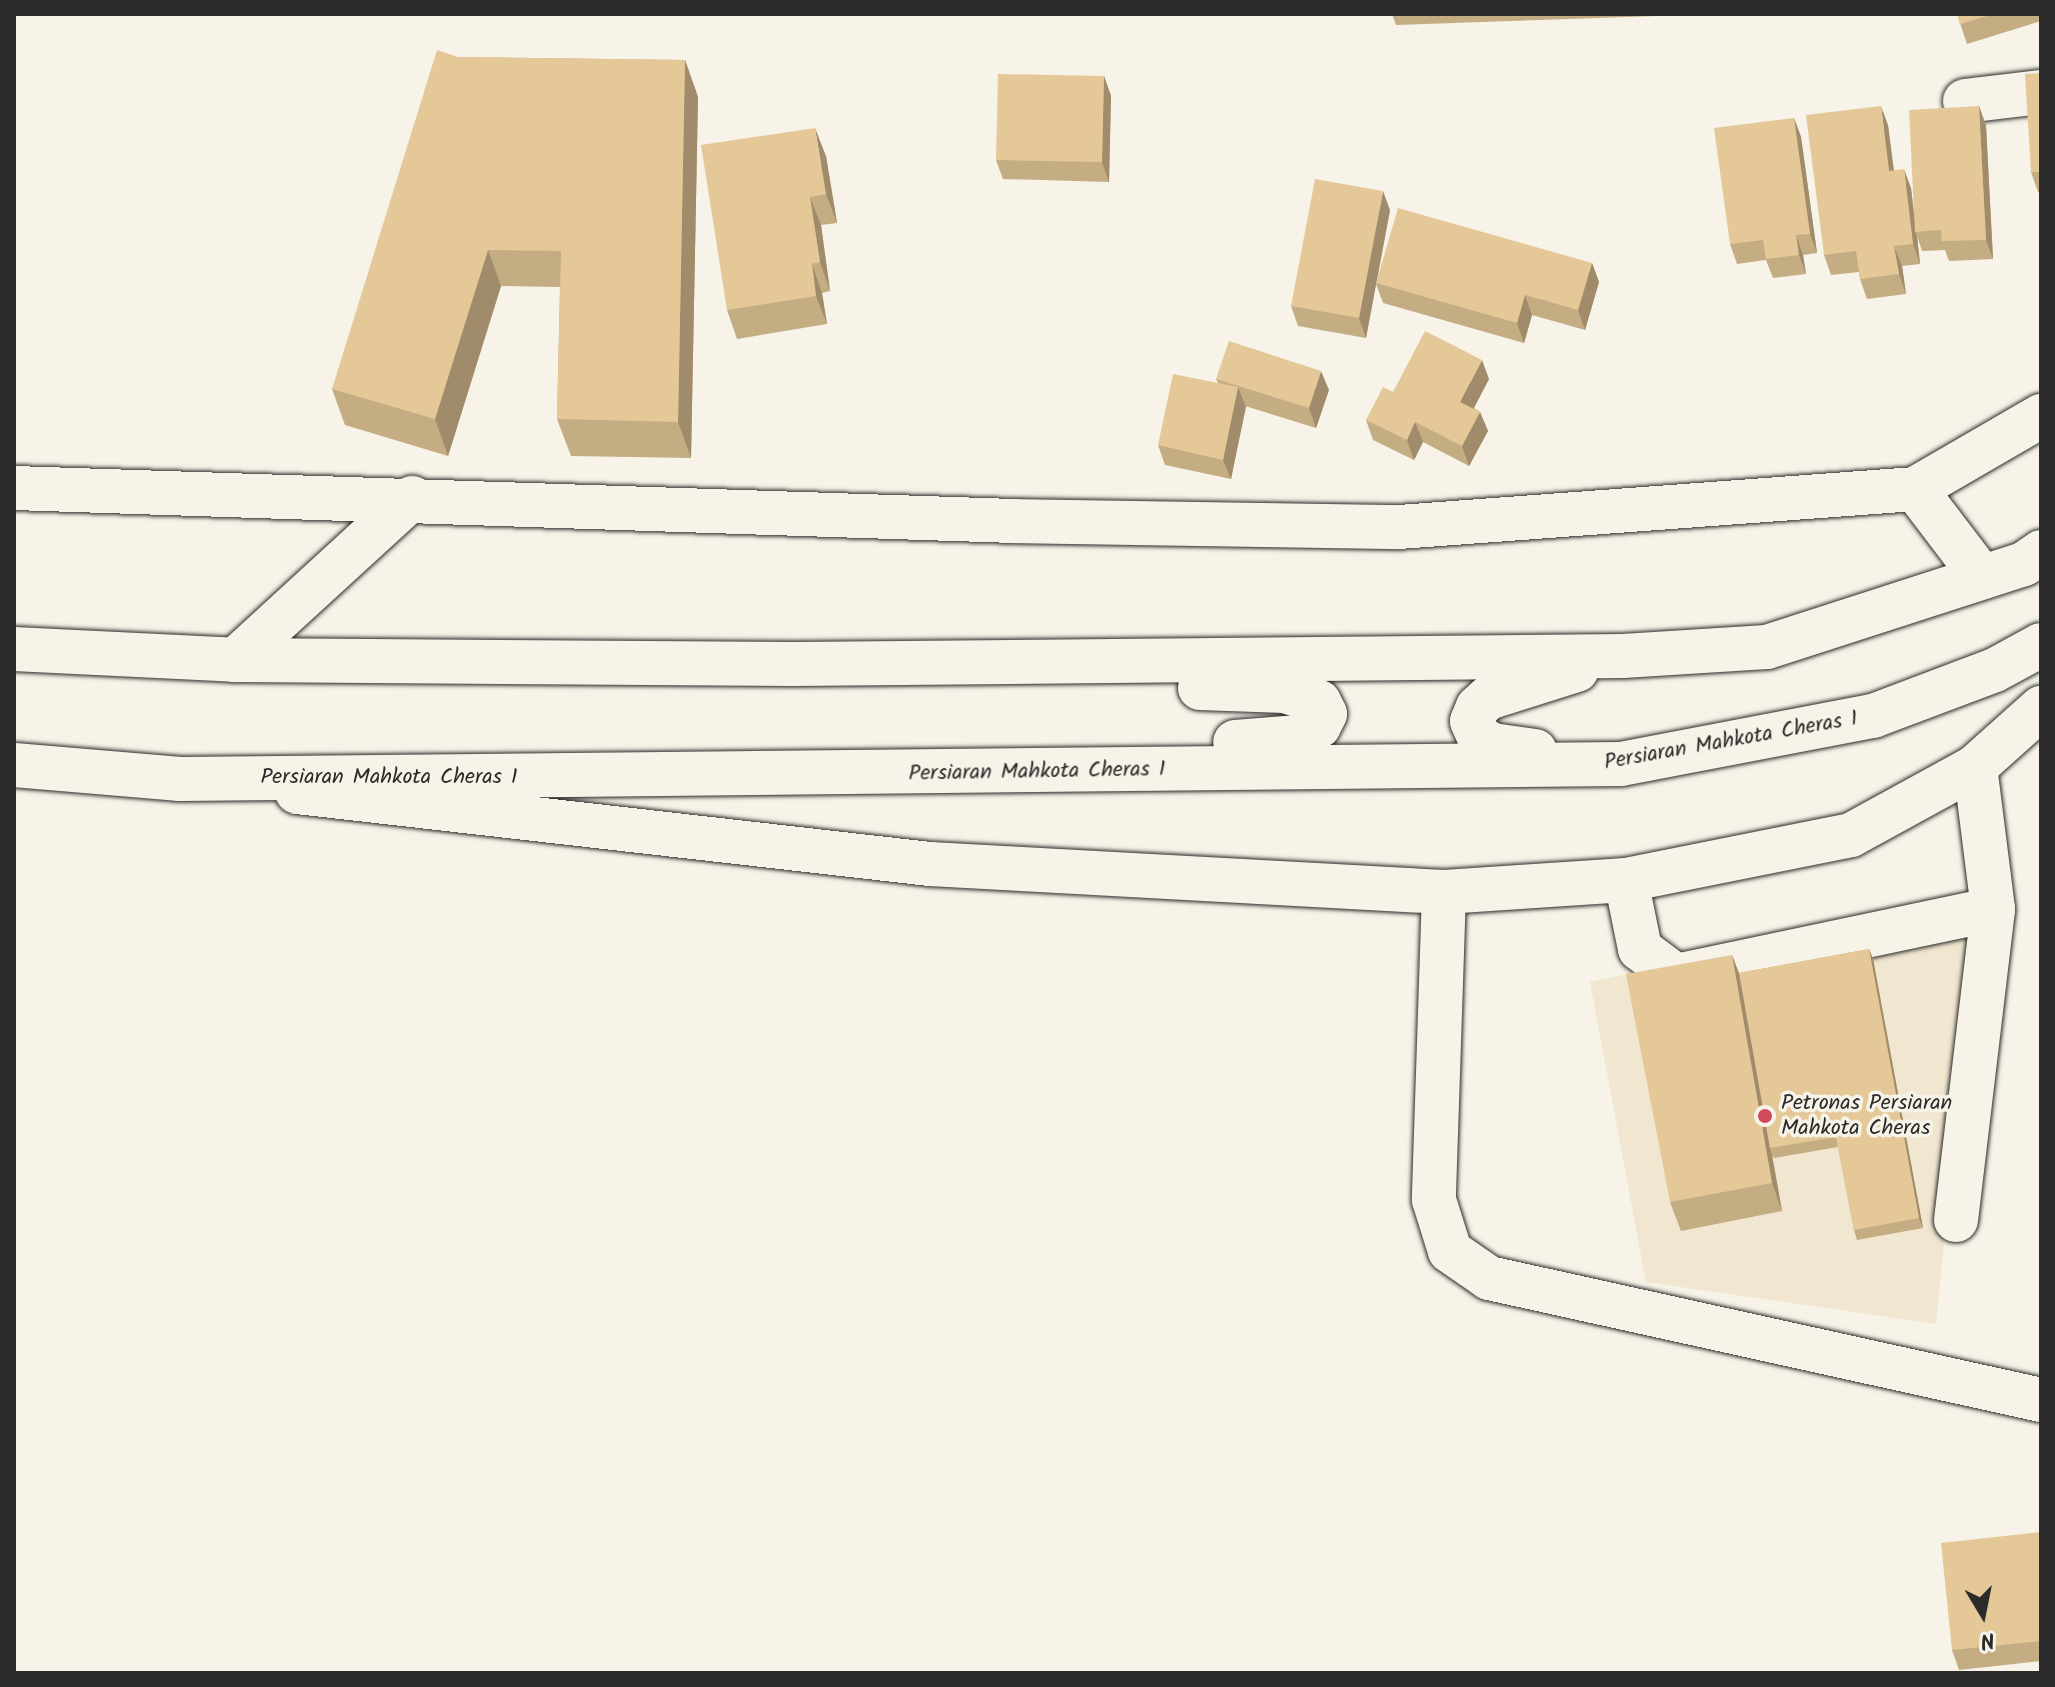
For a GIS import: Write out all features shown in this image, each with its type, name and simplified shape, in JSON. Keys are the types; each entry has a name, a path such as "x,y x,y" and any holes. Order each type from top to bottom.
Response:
{"main road":[{"path":"1965,101 2041,92"},
{"path":"14,488 412,498 1013,521 1399,527 1915,489 2041,416"},
{"path":"1915,489 1982,577"},
{"path":"235,660 412,498"},
{"path":"14,649 235,660 794,664 1623,656 1767,647 1982,577 2041,552"},
{"name":"Persiaran Mahkota Cheras 1","path":"14,765 180,779 824,775 1621,764 1873,716 1995,670 2041,645"},
{"path":"1621,764 1492,745 1479,737 1472,721 1488,698 1623,656"},
{"path":"794,664 999,681 1285,691 1319,702 1325,714 1319,726 1299,737 824,775"},
{"path":"180,779 930,864 1444,892 1626,880 1851,835 1975,767 2041,708"},
{"path":"1956,1220 1993,909 1975,767"},
{"path":"1626,880 1640,949 1676,976 1993,909"},
{"path":"1444,892 1434,1200 1450,1251 1489,1278 2041,1400"}],"shaded area":[{"path":"1978,899 1936,1324 1646,1282 1590,982"}],"building":[{"path":"1957,14 1994,14 1960,24"},
{"path":"437,50 458,57 685,60 678,422 557,419 561,251 488,250 435,419 332,389"},
{"path":"2041,73 2041,172 2031,172 2025,74"},
{"path":"998,74 1104,76 1102,162 996,160"},
{"path":"1881,106 1889,171 1904,169 1913,244 1894,246 1899,274 1860,279 1856,251 1824,255 1806,115"},
{"path":"1979,106 1986,240 1942,241 1941,230 1915,232 1909,110"},
{"path":"1794,118 1810,234 1796,235 1799,255 1766,259 1763,240 1730,244 1714,128"},
{"path":"815,128 826,194 810,197 820,262 812,264 816,296 727,310 701,145"},
{"path":"1315,179 1383,191 1359,318 1291,306"},
{"path":"1398,208 1592,263 1578,310 1525,295 1517,323 1376,283"},
{"path":"1425,331 1482,360 1460,402 1480,412 1462,446 1415,422 1407,440 1366,420 1383,387 1393,392"},
{"path":"1229,341 1321,371 1309,408 1216,379"},
{"path":"1173,374 1238,387 1223,460 1158,445"},
{"path":"1869,949 1919,1218 1854,1230 1836,1137 1770,1148 1739,973"},
{"path":"1732,955 1772,1183 1670,1202 1626,974"},
{"path":"2041,1532 2041,1641 1952,1650 1941,1543"}],"place":[{"name":"Petronas Persiaran Mahkota Cheras","path":"1765,1116"}]}
